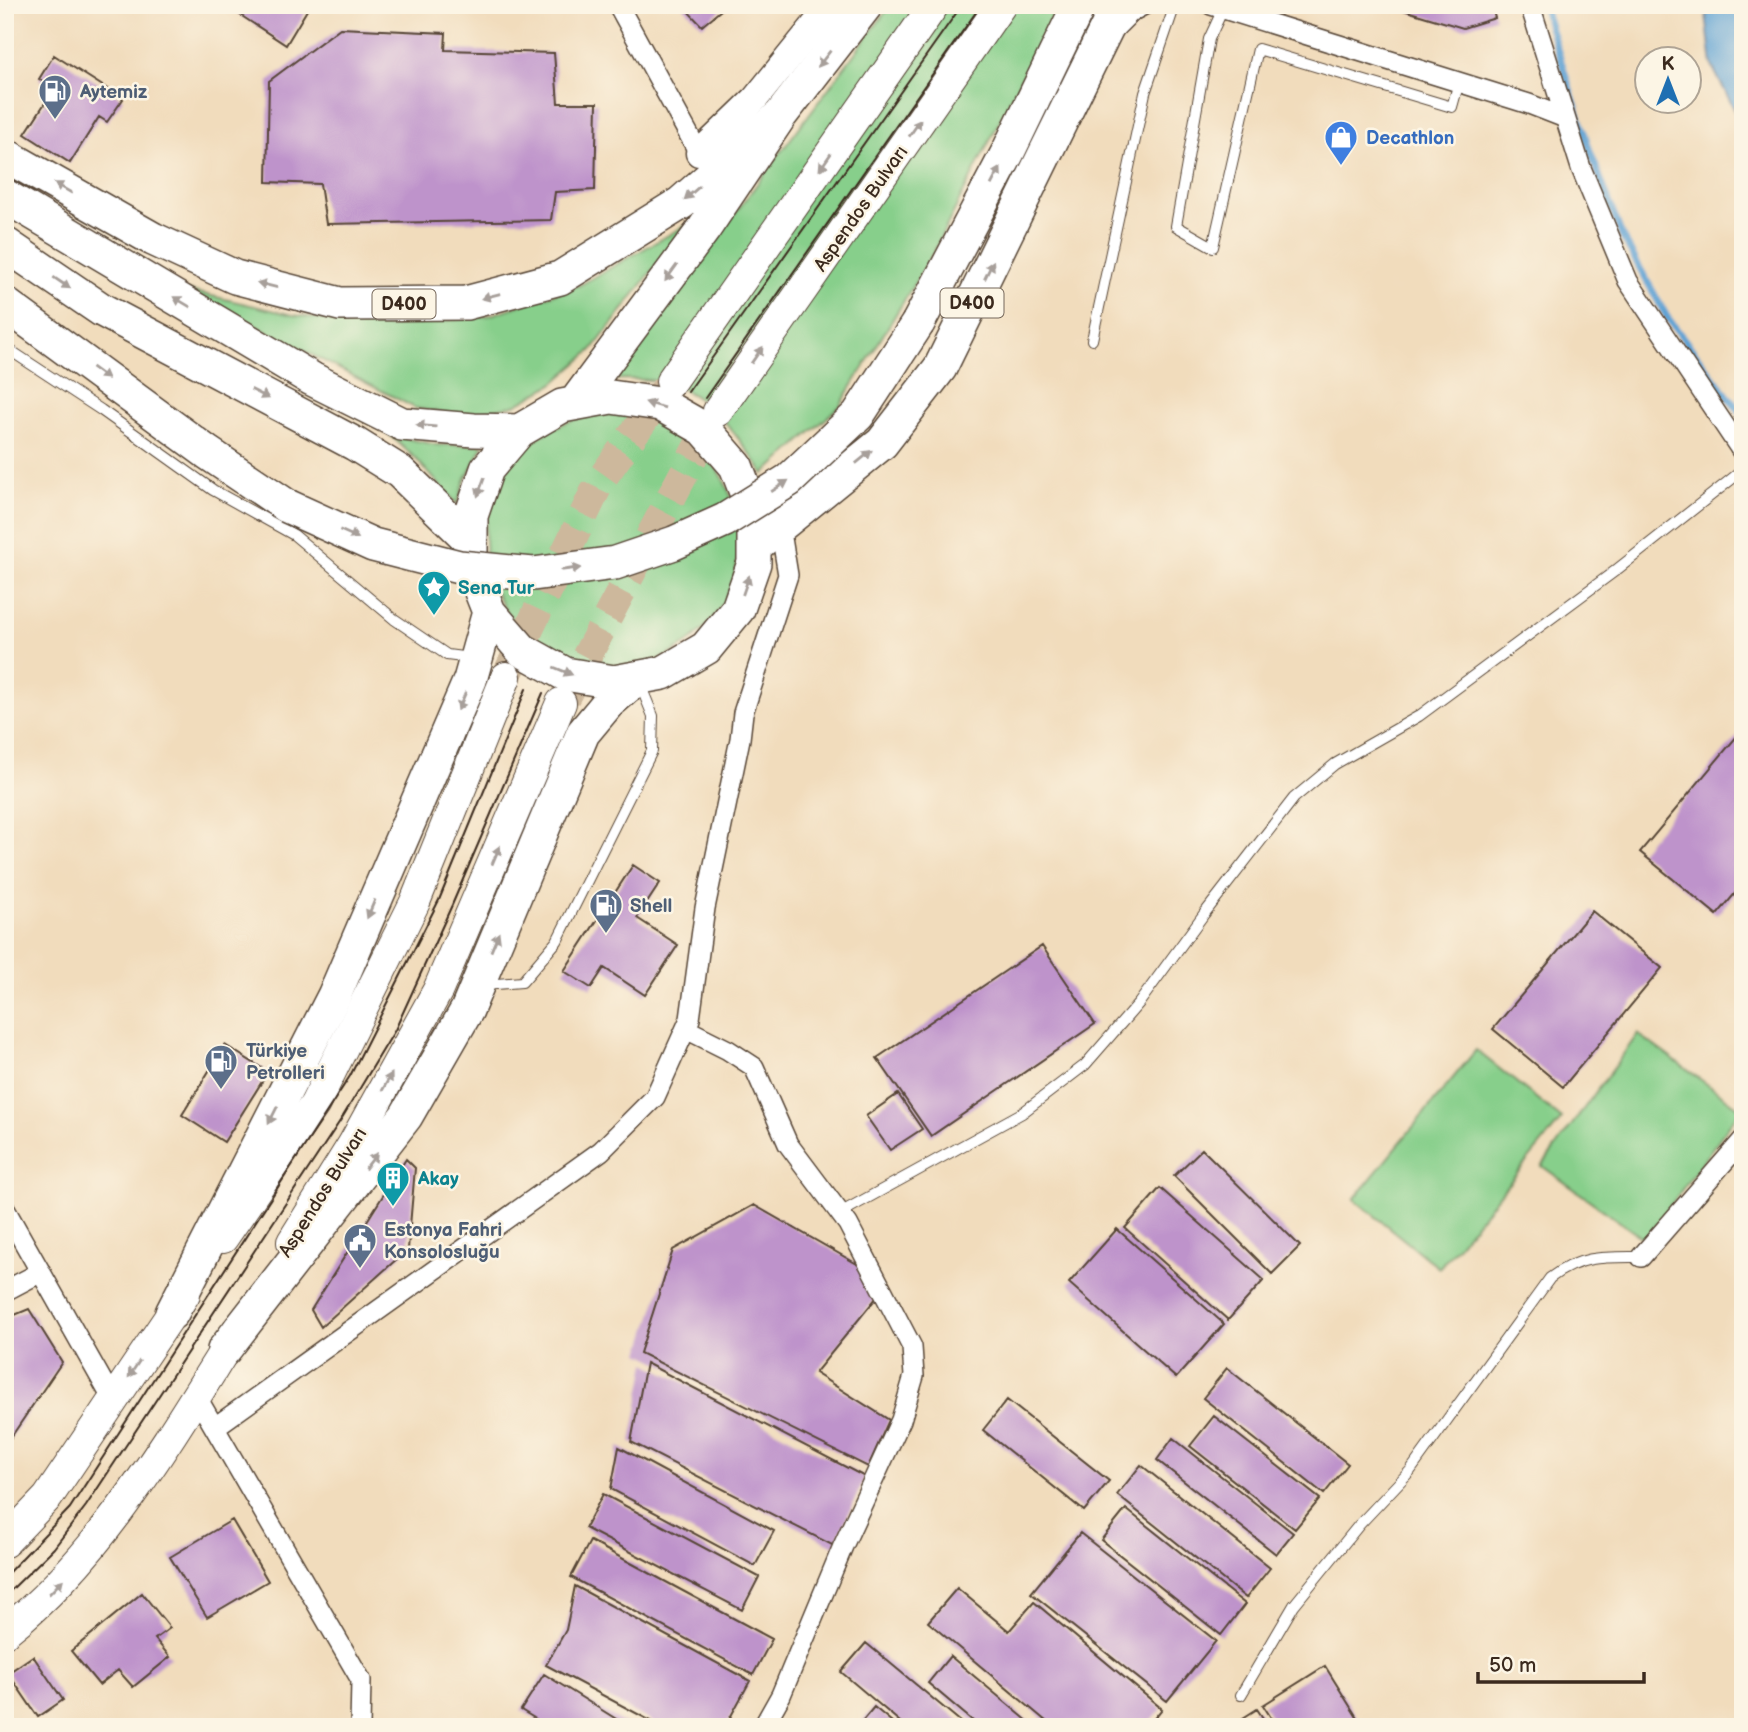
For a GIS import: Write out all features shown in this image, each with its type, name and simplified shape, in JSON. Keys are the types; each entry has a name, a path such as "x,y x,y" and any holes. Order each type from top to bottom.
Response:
{"highway":[{"name":"D400","path":"575,403 704,229 780,116 866,5"},
{"path":"5,304 208,453 287,506 373,545 459,567 533,574 615,563 674,543 725,520 789,480 858,415 918,323 1008,152 1079,5"},
{"name":"D400","path":"754,547 882,443 940,368 1118,5"},
{"name":"D400","path":"5,155 153,239 235,277 340,304 466,303 560,278 681,203 780,116"},
{"path":"5,196 312,379 402,424 519,431"},
{"path":"5,244 102,310 355,444 400,472 471,541"},
{"path":"611,397 660,404 704,429 736,467 754,513 754,562 738,609 706,648 663,673 614,682 565,674 522,650 489,612 471,566 471,516 487,469 519,431 562,406 575,403 611,397"},
{"path":"172,1313 334,996 470,680 489,612"},
{"path":"224,1350 406,1116 467,1010 583,733 608,703 637,678"}],"main road":[{"path":"671,381 934,5"},
{"name":"Aspendos Bulvarı","path":"718,411 1001,5"},
{"path":"5,1542 48,1497 315,1104 415,902 506,677"},
{"name":"Aspendos Bulvarı","path":"5,1632 33,1610 85,1556 130,1496 353,1144 438,990 561,704"}],"street":[{"path":"618,5 699,153 755,99 831,5"},
{"path":"1099,44 1130,12 1144,5"},
{"path":"1530,5 1581,168 1628,281 1743,453"},
{"path":"1217,7 1529,104 1565,118"},
{"path":"215,1427 601,1151 654,1097 690,1019 705,908 743,713 788,575 780,526"},
{"path":"685,1029 728,1050 754,1067 788,1144 848,1224 912,1347 914,1376 901,1420 843,1546 781,1695 763,1727"},
{"path":"1641,1257 1743,1140"},
{"path":"5,1209 113,1400"},
{"path":"5,1290 41,1272"},
{"path":"195,1394 361,1680 360,1727"}],"lane":[{"path":"1091,340 1145,93 1175,5"},
{"path":"1217,7 1176,226 1213,247 1258,48 1452,107 1459,82"},
{"path":"5,347 101,410 213,490 294,535 394,619 447,655 476,659"},
{"path":"840,1213 1021,1112 1085,1065 1139,1003 1294,798 1335,765 1419,716 1615,571 1743,470"},
{"path":"477,986 522,982 557,942 652,751 653,716 637,678"},
{"path":"1241,1695 1294,1605 1359,1525 1410,1471 1550,1278 1569,1266 1588,1259 1641,1257"}],"green space":[{"path":"891,5 1058,5 933,253 840,406 764,474 722,420 697,398 659,381 611,379"},
{"path":"688,224 592,350 553,384 515,405 462,416 415,408 186,290 293,315 387,327 488,316 580,285"},
{"path":"612,414 661,424 702,451 729,492 739,541 729,590 702,631 661,658 612,668 563,658 522,631 495,590 485,541 495,492 522,451 563,424"},
{"path":"390,435 437,445 484,445 466,478 457,504 416,459"},
{"path":"1638,1034 1741,1109 1645,1240 1542,1166"},
{"path":"1476,1050 1562,1119 1439,1268 1354,1199"}],"water":[{"path":"1705,5 1743,5 1743,126 1712,66"}],"building":[{"path":"225,5 310,5 286,45"},
{"path":"682,5 727,5 702,26"},
{"path":"1491,5 1495,18 1463,28 1390,6"},
{"path":"340,28 446,33 445,50 554,53 558,103 597,103 595,190 555,192 551,220 326,224 320,184 267,182 269,81"},
{"path":"54,55 123,99 107,122 99,117 70,163 25,134 54,89 39,79"},
{"path":"1743,729 1743,884 1717,915 1640,852"},
{"path":"633,865 660,883 637,918 678,945 645,995 604,968 591,988 564,971"},
{"path":"1592,911 1662,968 1563,1087 1493,1029"},
{"path":"1042,946 1095,1024 931,1136 877,1058"},
{"path":"225,1045 268,1072 224,1142 182,1115"},
{"path":"898,1094 922,1129 890,1150 866,1116"},
{"path":"1202,1149 1300,1246 1272,1274 1174,1176"},
{"name":"Akay","path":"406,1159 415,1168 408,1249 321,1327 311,1310"},
{"path":"1160,1188 1264,1280 1228,1320 1125,1228"},
{"path":"754,1205 857,1264 870,1279 877,1297 815,1373 889,1420 868,1467 640,1353 673,1250"},
{"path":"1117,1229 1224,1324 1176,1378 1069,1283"},
{"path":"29,1309 62,1362 5,1446 5,1319"},
{"path":"646,1363 865,1477 834,1546 631,1442"},
{"path":"1227,1368 1348,1464 1324,1494 1203,1398"},
{"path":"1007,1400 1109,1481 1084,1511 983,1430"},
{"path":"1214,1416 1320,1499 1295,1529 1190,1446"},
{"path":"1173,1438 1293,1533 1276,1554 1157,1460"},
{"path":"619,1447 774,1531 755,1566 611,1489"},
{"path":"1141,1465 1270,1568 1246,1598 1117,1495"},
{"path":"603,1494 759,1577 742,1610 585,1528"},
{"path":"1126,1509 1245,1604 1221,1635 1101,1540"},
{"path":"232,1520 268,1581 207,1617 170,1557"},
{"path":"1080,1533 1216,1641 1167,1701 1031,1593"},
{"path":"590,1541 772,1639 753,1675 571,1577"},
{"path":"575,1586 750,1681 725,1727 662,1727 546,1665 566,1630"},
{"path":"957,1588 1009,1631 1034,1602 1162,1709 1147,1727 1053,1727 928,1622"},
{"path":"142,1593 170,1628 155,1639 170,1657 133,1687 118,1670 99,1685 71,1651"},
{"path":"866,1643 967,1727 906,1727 841,1672"},
{"path":"33,1656 63,1700 38,1717 8,1673"},
{"path":"950,1656 1035,1727 980,1727 928,1683"},
{"path":"1325,1666 1363,1727 1277,1727 1263,1705"},
{"path":"544,1674 629,1727 549,1727 521,1710"},
{"path":"874,1707 898,1727 857,1727"},
{"path":"1257,1709 1269,1727 1229,1727"}],"waterway":[{"path":"1543,5 1591,154 1622,236 1667,317 1743,416"}],"tunnel":[{"path":"506,677 600,481 667,387"},
{"path":"565,697 716,413"}],"tram line":[{"path":"688,392 962,5"},
{"path":"705,398 981,5"},
{"path":"5,1576 70,1508 350,1076 439,900 526,689"},
{"path":"5,1596 54,1548 86,1506 342,1118 395,1030 543,693"}],"place":[{"name":"Aytemiz","path":"55,121"},
{"name":"Decathlon","path":"1341,167"},
{"name":"Sena Tur","path":"434,617"},
{"name":"Shell","path":"606,935"},
{"name":"Türkiye Petrolleri","path":"221,1091"},
{"name":"Akay","path":"393,1208"},
{"name":"Estonya Fahri Konsolosluğu","path":"360,1270"}]}
